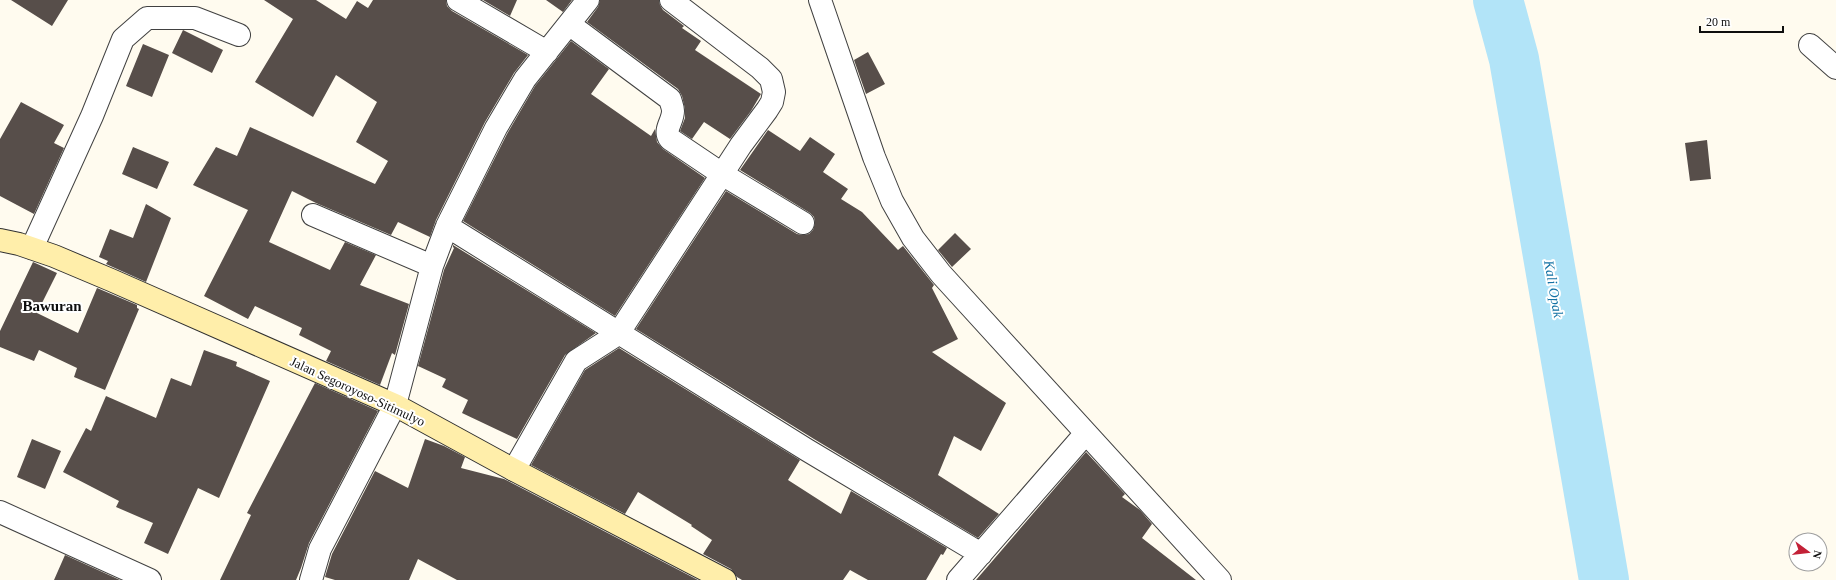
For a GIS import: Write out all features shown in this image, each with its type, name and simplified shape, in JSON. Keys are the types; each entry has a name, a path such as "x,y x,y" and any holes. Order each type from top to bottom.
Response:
{"main road":[{"name":"Jalan Segoroyoso-Sitimulyo","path":"0,240 32,248 111,280 395,405 702,575 725,580"}],"street":[{"path":"458,0 547,52"},
{"path":"311,580 320,549 395,405 432,266 446,226 496,128 525,79 588,0"},
{"path":"514,470 576,361 618,334 722,174 772,102 774,92 771,79 760,68 671,0"},
{"path":"820,0 874,157 892,201 913,238 941,274 1220,580"},
{"path":"32,248 92,116 123,39 147,18 195,18 239,35"},
{"path":"569,24 670,99 673,107 673,114 667,130 667,136 670,139 722,174 803,224"},
{"path":"1810,45 1836,68"},
{"path":"313,215 432,266"},
{"path":"446,226 807,450 981,554"},
{"path":"958,580 1086,433"},
{"path":"0,512 150,580"}],"building":[{"path":"11,0 68,0 52,26"},
{"path":"264,0 316,0 346,19 357,1 368,8 373,0 446,0 447,6 452,11 528,55 514,73 485,122 436,220 430,237 398,222 391,235 316,203 292,191 269,242 330,270 345,242 376,255 360,285 409,304 395,355 392,353 380,385 326,361 331,351 299,335 302,328 255,306 248,319 204,296 248,210 193,185 216,147 237,156 250,127 375,184 388,161 356,142 377,102 336,75 313,117 255,82 293,19"},
{"path":"483,0 517,0 510,16"},
{"path":"546,0 572,0 563,12"},
{"path":"600,0 659,0 663,10 684,26 682,28 701,41 695,50 761,94 751,111 730,139 704,122 692,139 680,131 685,118 685,109 682,96 678,89 587,22 598,7"},
{"path":"183,30 223,50 212,73 172,53"},
{"path":"571,41 609,69 591,94 651,136 655,129 657,142 663,149 705,178 615,316 463,221 507,134 535,86"},
{"path":"143,44 169,55 152,97 126,86"},
{"path":"868,52 885,84 866,94 854,60"},
{"path":"21,102 64,125 54,143 64,148 34,214 0,196 0,139"},
{"path":"768,130 800,151 810,137 835,154 823,172 848,189 841,199 862,212 898,250 903,246 934,285 932,288 958,339 932,352 1006,403 981,451 954,436 938,475 999,514 978,538 636,329 726,191 797,234 809,234 813,230 815,223 814,217 810,213 740,170"},
{"path":"1707,140 1711,179 1690,181 1685,143"},
{"path":"133,147 169,162 157,189 122,174"},
{"path":"146,204 171,218 146,282 106,264 108,261 99,257 110,229 133,238"},
{"path":"955,233 971,249 952,267 938,250"},
{"path":"453,245 596,333 565,355 517,439 462,413 468,400 442,387 446,379 418,366 444,270 454,248"},
{"path":"33,262 57,273 37,313 78,333 97,288 137,305 137,308 139,309 105,390 74,377 77,368 39,350 34,361 0,347 0,331"},
{"path":"619,348 800,460 788,480 841,514 851,491 947,548 943,555 941,554 926,580 868,580 850,570 843,580 742,580 737,577 731,569 703,554 712,540 691,526 692,525 638,492 625,514 531,465 585,370"},
{"path":"204,350 237,362 236,366 270,381 219,498 198,488 168,554 144,543 153,523 116,507 119,501 63,472 86,428 91,431 106,396 156,418 171,378 191,386"},
{"path":"315,383 378,411 309,543 296,580 220,580 251,515 247,513"},
{"path":"32,439 61,451 45,489 17,477"},
{"path":"425,439 444,446 465,457 461,468 504,479 698,580 457,580 418,559 409,580 335,580 325,577 332,554 375,471 408,488"},
{"path":"1086,452 1125,494 1122,497 1140,510 1152,524 1142,538 1196,580 976,580"},
{"path":"65,555 120,580 54,580"}],"waterway":[{"name":"Kali Opak","path":"1498,0 1514,59 1604,580"}],"district":[{"name":"Bawuran","path":"52,306"}]}
